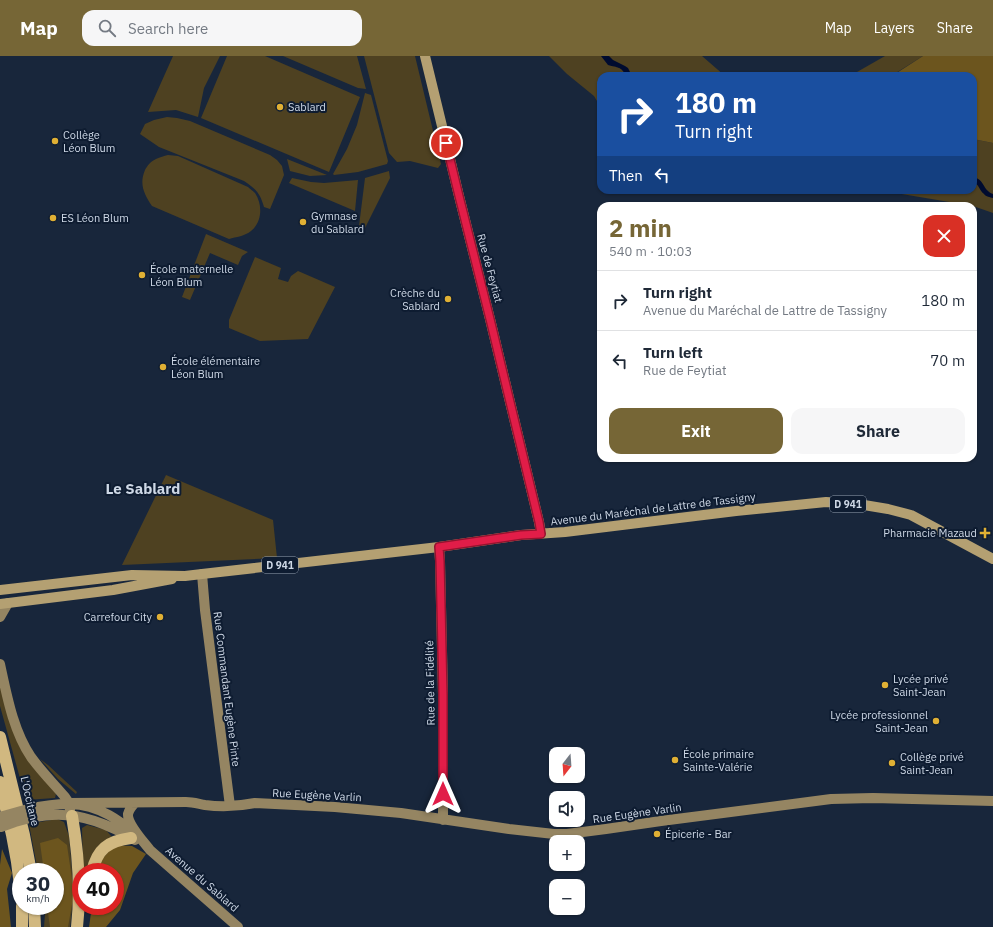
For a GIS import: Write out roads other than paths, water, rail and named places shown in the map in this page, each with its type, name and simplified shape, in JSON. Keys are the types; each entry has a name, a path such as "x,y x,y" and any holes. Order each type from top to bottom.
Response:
{"highway":[{"name":"L'Occitane","path":"0,737 29,863"},
{"path":"0,782 17,863"},
{"path":"72,816 78,881 78,927"},
{"path":"94,863 103,848 125,839 135,837"},
{"path":"22,915 22,927"},
{"path":"34,915 35,927"},
{"path":"78,927 81,915"}],"main road":[{"name":"Rue de Feytiat","path":"425,56 541,534"},
{"name":"Avenue du Maréchal de Lattre de Tassigny","path":"4,603 113,590 185,576 439,547 521,535 565,532 743,510 826,502 858,504 888,509 911,515 993,560"},
{"name":"Avenue du Maréchal de Lattre de Tassigny","path":"0,590 132,575 185,576"}],"street":[{"name":"Rue de la Fidélité","path":"439,547 443,695 443,820"},
{"name":"Rue Commandant Eugène Pinte","path":"202,574 230,806"},
{"path":"0,618 4,603"},
{"path":"0,664 8,702 24,745 32,757 66,797 72,816"},
{"name":"Rue Eugène Varlin","path":"69,803 195,802 206,805 230,806 243,806 255,803 335,807 401,813 516,830 567,834 831,799 873,798 993,801"},
{"name":"Avenue du Sablard","path":"0,824 54,804 69,803 84,805 99,810 111,816 238,927"},
{"name":"Avenue du Sablard","path":"135,803 130,809 128,816 135,837"},
{"name":"Avenue du Sablard","path":"29,813 54,814 85,818 135,837"}],"water":[{"path":"601,56 609,56 613,60 628,68 630,72 623,72 617,67 608,65"},
{"path":"977,178 989,192 993,194 993,198 986,196 977,184"}],"place":[{"name":"Sablard","path":"280,107"},
{"name":"Collège Léon Blum","path":"55,141"},
{"name":"ES Léon Blum","path":"53,218"},
{"name":"Gymnase du Sablard","path":"303,222"},
{"name":"École maternelle Léon Blum","path":"142,275"},
{"name":"Crèche du Sablard","path":"448,299"},
{"name":"École élémentaire Léon Blum","path":"163,367"},
{"name":"Pharmacie Mazaud","path":"985,533"},
{"name":"Carrefour City","path":"160,617"},
{"name":"Lycée privé Saint-Jean","path":"885,685"},
{"name":"Lycée professionnel Saint-Jean","path":"936,721"},
{"name":"École primaire Sainte-Valérie","path":"675,760"},
{"name":"Collège privé Saint-Jean","path":"892,763"},
{"name":"Épicerie - Bar","path":"657,834"}],"district":[{"name":"Le Sablard","path":"143,488"}]}
